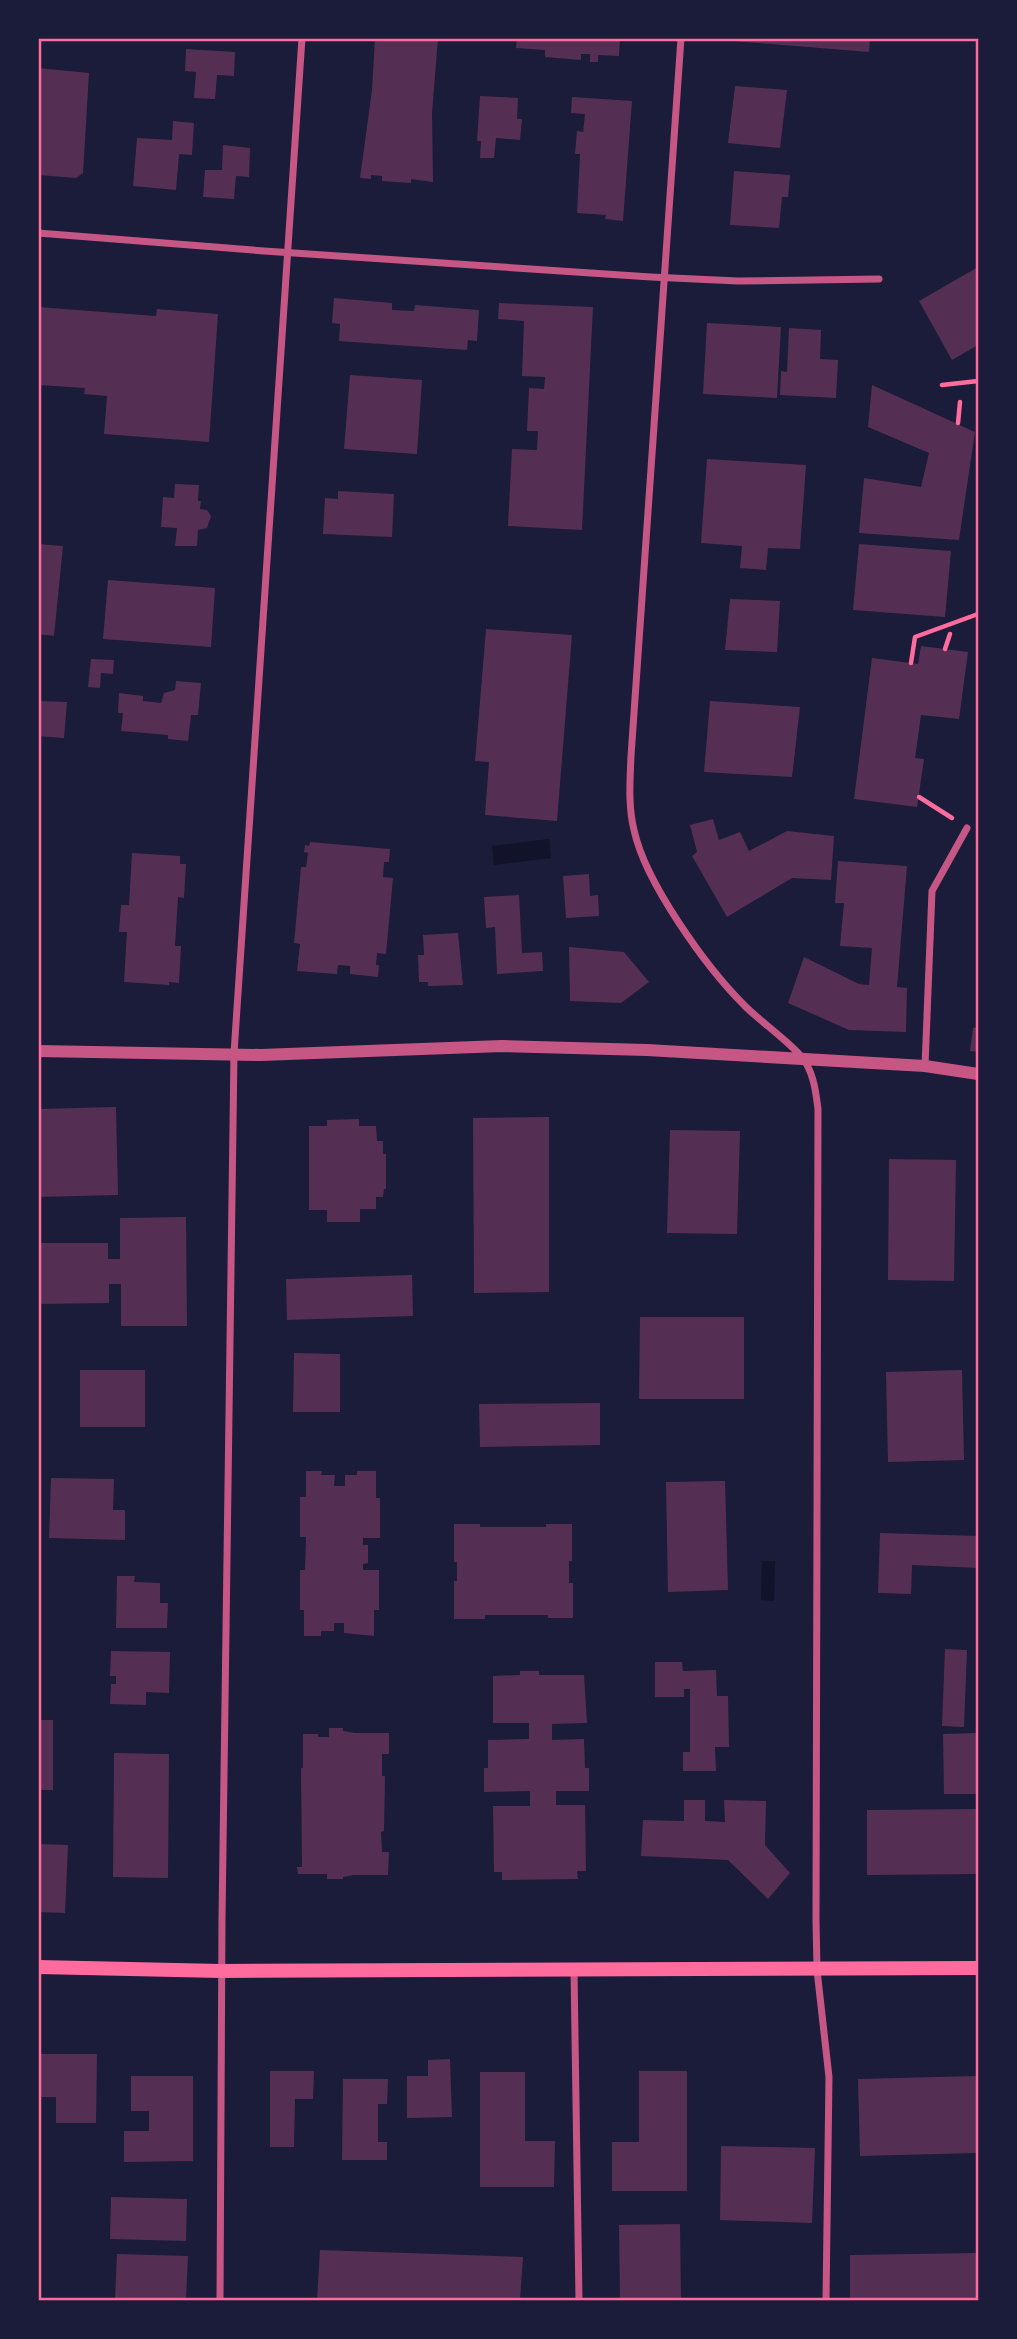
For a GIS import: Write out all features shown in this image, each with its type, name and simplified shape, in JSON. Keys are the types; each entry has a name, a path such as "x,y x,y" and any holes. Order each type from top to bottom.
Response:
{"main road":[{"path":"38,1967 221,1970 978,1968"}],"street":[{"path":"220,2301 221,1970 234,1053 302,38"},
{"path":"681,38 631,756 631,809 634,831 654,879 707,962 744,1006 804,1060 816,1091 817,1970 829,2077 826,2301"},
{"path":"38,233 665,277 779,281 879,279"},
{"path":"925,1066 932,891 967,828"},
{"path":"38,1051 261,1055 502,1046 597,1048 925,1066 978,1074"},
{"path":"574,1970 579,2301"}],"path":[{"path":"942,385 978,381"},
{"path":"958,423 960,402"},
{"path":"911,663 915,636 978,614"},
{"path":"946,649 950,635"},
{"path":"919,797 967,828"}],"shaded area":[{"path":"549,839 551,858 494,865 492,846"},
{"path":"762,1561 775,1561 774,1601 761,1600"}],"building":[{"path":"375,38 438,38 432,113 433,182 411,179 411,183 382,181 382,176 371,175 371,179 360,178 372,90"},
{"path":"517,38 620,38 619,56 598,55 598,62 590,62 590,54 581,54 581,60 545,57 545,50 516,48"},
{"path":"733,38 870,38 869,52 733,41"},
{"path":"186,49 235,52 234,76 217,75 215,99 194,98 196,72 185,71"},
{"path":"38,68 89,73 83,173 76,178 38,175"},
{"path":"735,86 787,90 780,148 728,143"},
{"path":"480,96 518,98 517,119 522,119 520,140 496,138 494,158 480,158 481,141 477,141"},
{"path":"572,97 632,101 623,221 605,219 606,215 577,213 580,154 575,154 577,131 583,132 585,114 571,113"},
{"path":"173,121 194,123 192,155 179,154 176,190 133,186 137,138 172,140"},
{"path":"223,145 250,148 249,177 236,176 234,199 203,197 205,170 222,170"},
{"path":"734,171 790,175 788,197 782,197 779,228 730,225"},
{"path":"978,267 978,345 952,360 919,301"},
{"path":"334,298 392,303 392,310 414,311 415,305 479,310 477,341 468,340 467,350 339,341 340,324 332,323"},
{"path":"499,303 593,307 582,530 508,526 512,449 537,450 538,431 527,431 529,388 544,389 545,377 522,376 524,321 498,319"},
{"path":"38,307 156,316 157,309 218,314 209,442 104,434 107,396 84,394 85,388 38,385"},
{"path":"707,323 781,327 777,398 703,394"},
{"path":"789,328 821,330 820,359 838,360 836,398 780,395 781,371 787,372"},
{"path":"350,375 422,380 417,454 344,449"},
{"path":"872,385 975,432 959,540 859,533 864,478 921,487 929,453 868,427"},
{"path":"707,459 806,465 800,549 768,548 766,570 740,568 742,546 701,543"},
{"path":"175,484 199,485 200,509 207,510 211,516 207,528 198,530 197,546 175,546 177,528 161,527 163,497 174,498"},
{"path":"338,491 394,494 392,537 323,534 325,498 338,499"},
{"path":"38,544 63,546 54,636 38,634"},
{"path":"859,544 951,551 945,617 853,610"},
{"path":"108,580 215,588 211,647 103,639"},
{"path":"730,599 780,601 777,652 725,650"},
{"path":"486,629 572,635 557,821 485,815 489,762 475,761"},
{"path":"921,646 968,652 959,719 921,715 915,758 924,759 917,807 854,799 872,658 918,664"},
{"path":"91,659 114,660 113,674 101,673 100,688 88,687"},
{"path":"176,681 201,683 198,715 191,715 188,741 168,739 168,735 121,731 123,713 118,713 119,693 143,696 143,701 161,703 164,693 175,690"},
{"path":"38,701 67,702 64,738 38,736"},
{"path":"710,701 800,707 792,777 704,772"},
{"path":"713,819 719,840 740,832 749,851 787,831 834,836 831,880 792,878 727,917 692,856 697,852 690,825"},
{"path":"310,842 390,849 389,862 384,862 383,877 393,878 386,954 377,953 378,977 350,974 350,966 338,965 337,974 297,971 300,944 294,943 301,867 306,867 308,853 304,852 305,845 309,846"},
{"path":"132,853 180,856 180,864 186,864 184,898 178,897 175,946 181,946 179,983 169,982 169,985 124,982 127,932 119,932 121,905 129,905"},
{"path":"838,861 907,866 897,987 907,988 906,1032 849,1030 788,1003 804,957 859,984 869,985 872,948 840,946 844,903 835,903"},
{"path":"589,874 590,896 598,895 599,916 566,918 563,876"},
{"path":"519,895 522,953 542,952 543,971 497,974 495,927 486,928 484,897"},
{"path":"458,933 463,985 428,986 428,982 419,982 418,955 424,955 423,935"},
{"path":"569,947 624,952 649,982 621,1003 570,1001"},
{"path":"978,1027 978,1052 970,1051 973,1028"},
{"path":"116,1107 118,1195 38,1197 38,1109"},
{"path":"549,1117 549,1292 474,1293 473,1118"},
{"path":"359,1119 359,1126 376,1126 377,1141 383,1141 383,1154 386,1154 386,1189 383,1197 376,1197 376,1209 360,1209 360,1222 327,1222 327,1210 309,1210 309,1126 327,1126 327,1120"},
{"path":"670,1130 740,1131 737,1234 667,1233"},
{"path":"889,1159 956,1160 954,1281 888,1280"},
{"path":"186,1217 187,1326 121,1326 121,1284 109,1284 109,1303 38,1304 38,1243 108,1243 108,1259 120,1259 120,1218"},
{"path":"412,1275 413,1316 287,1320 286,1279"},
{"path":"640,1317 744,1317 744,1399 639,1399"},
{"path":"294,1353 340,1354 340,1412 293,1412"},
{"path":"80,1370 145,1370 145,1427 80,1427"},
{"path":"962,1370 964,1460 888,1462 886,1372"},
{"path":"600,1403 600,1445 480,1447 479,1404"},
{"path":"306,1471 322,1471 321,1475 335,1475 334,1486 345,1486 345,1475 357,1475 357,1471 376,1471 376,1498 380,1498 380,1538 363,1538 363,1545 368,1545 368,1563 363,1564 363,1570 379,1570 379,1610 374,1610 374,1636 344,1633 344,1623 334,1623 334,1631 321,1631 321,1636 304,1636 304,1610 300,1610 300,1570 305,1570 306,1537 300,1537 300,1497 306,1497"},
{"path":"51,1478 114,1479 113,1510 125,1510 125,1540 49,1538"},
{"path":"725,1481 728,1590 668,1592 666,1482"},
{"path":"454,1524 480,1524 480,1527 546,1527 546,1524 572,1524 569,1583 573,1583 573,1618 548,1618 548,1615 485,1615 485,1619 454,1619 457,1562 454,1562"},
{"path":"880,1533 978,1536 978,1568 912,1565 911,1594 878,1593"},
{"path":"117,1576 135,1576 134,1582 160,1583 160,1603 168,1603 167,1628 116,1628"},
{"path":"945,1649 967,1650 964,1727 942,1726"},
{"path":"111,1651 170,1652 169,1693 146,1692 146,1705 110,1704 111,1684 116,1684 116,1676 110,1676"},
{"path":"655,1662 682,1662 683,1671 716,1670 717,1696 728,1696 729,1747 715,1747 716,1771 683,1771 683,1752 690,1752 690,1689 684,1689 684,1697 655,1697"},
{"path":"520,1671 539,1671 539,1675 584,1675 587,1723 552,1724 552,1740 584,1739 585,1768 589,1768 589,1791 556,1791 556,1805 585,1805 586,1871 577,1871 578,1879 502,1880 502,1872 494,1872 493,1806 530,1806 530,1791 484,1792 484,1768 488,1768 488,1740 529,1739 529,1723 493,1723 493,1676 520,1675"},
{"path":"38,1720 53,1720 53,1790 38,1790"},
{"path":"329,1728 343,1728 343,1731 355,1733 389,1733 389,1754 382,1754 382,1776 385,1776 384,1831 381,1832 382,1852 389,1852 388,1875 354,1875 343,1879 327,1879 327,1874 298,1874 297,1867 302,1867 303,1734 329,1737"},
{"path":"978,1733 978,1794 944,1794 943,1734"},
{"path":"114,1753 169,1754 168,1878 113,1877"},
{"path":"684,1800 705,1800 705,1821 725,1822 724,1800 766,1801 765,1845 790,1873 768,1899 728,1860 641,1856 643,1820 684,1821"},
{"path":"978,1809 978,1874 867,1875 867,1810"},
{"path":"38,1844 68,1845 65,1913 38,1912"},
{"path":"39,2054 97,2054 96,2123 56,2123 56,2097 38,2097"},
{"path":"450,2059 452,2117 407,2118 407,2076 428,2076 428,2060"},
{"path":"270,2071 314,2071 313,2099 295,2099 294,2147 270,2147"},
{"path":"639,2071 687,2071 687,2191 612,2191 612,2142 639,2142"},
{"path":"480,2072 525,2072 525,2141 555,2141 554,2187 480,2187"},
{"path":"131,2076 193,2076 193,2161 124,2162 124,2131 149,2131 149,2111 131,2111"},
{"path":"976,2076 977,2153 860,2156 858,2079"},
{"path":"343,2079 388,2079 387,2104 378,2104 378,2142 387,2142 387,2160 342,2160"},
{"path":"721,2146 815,2148 812,2223 720,2220"},
{"path":"111,2197 187,2199 186,2241 110,2239"},
{"path":"680,2224 681,2300 620,2300 619,2225"},
{"path":"320,2250 523,2257 520,2300 317,2300"},
{"path":"978,2253 978,2300 850,2300 850,2255"},
{"path":"117,2254 188,2256 186,2300 115,2299"}]}
